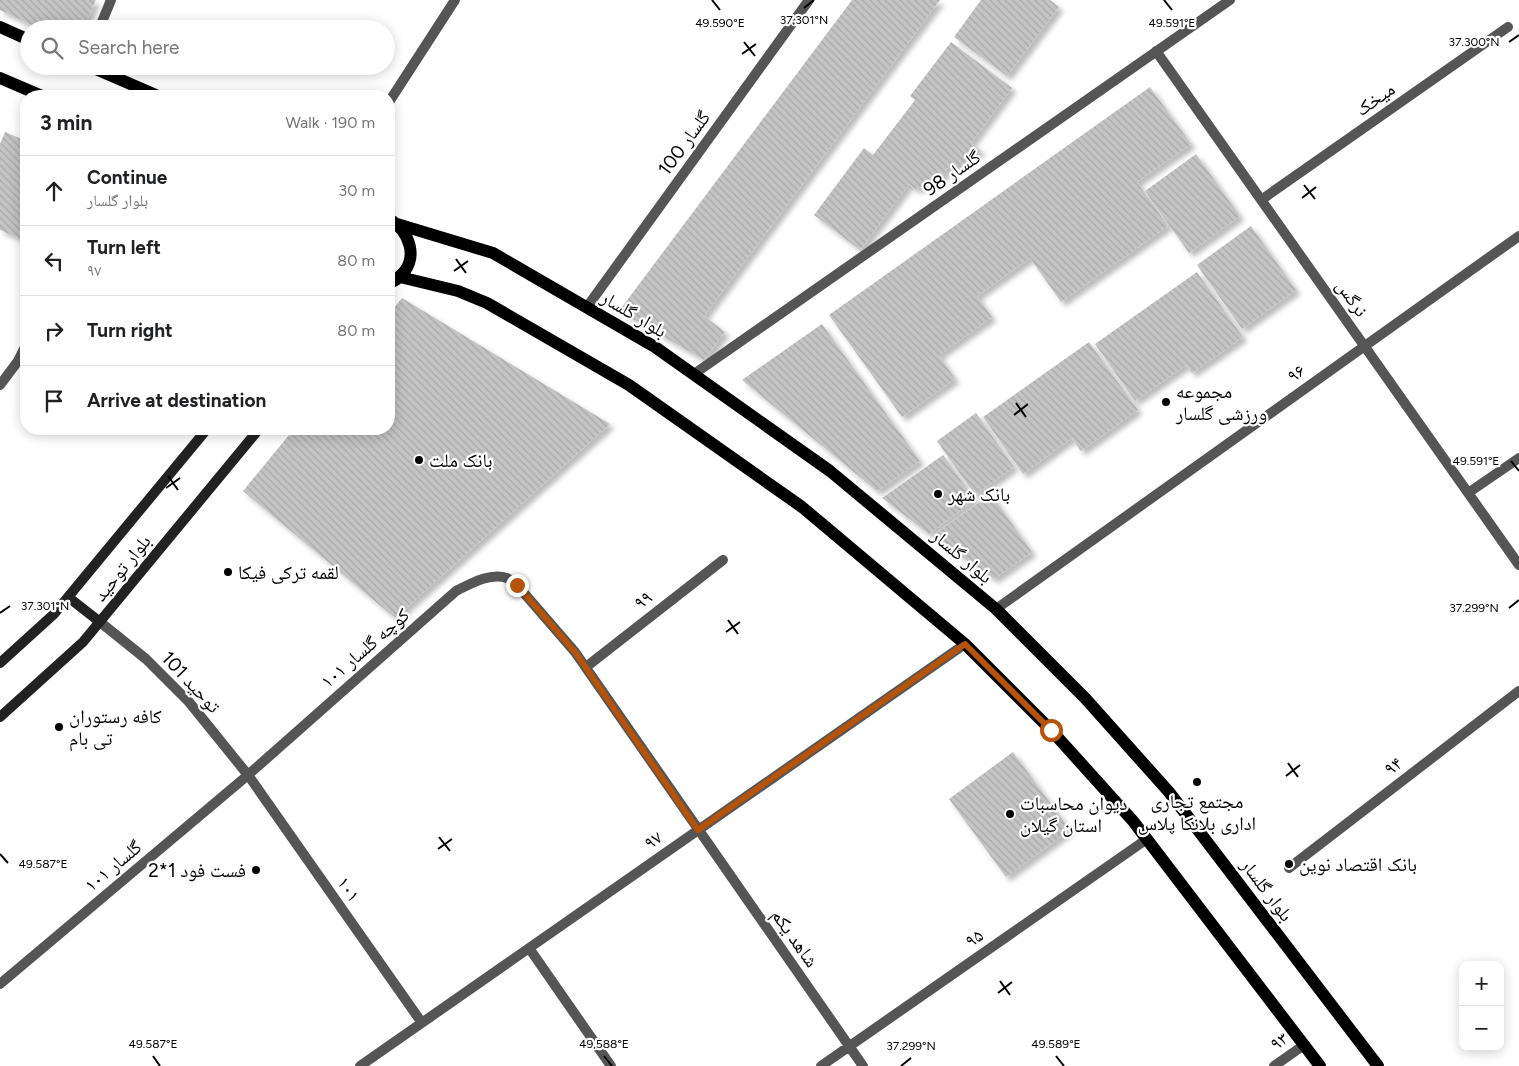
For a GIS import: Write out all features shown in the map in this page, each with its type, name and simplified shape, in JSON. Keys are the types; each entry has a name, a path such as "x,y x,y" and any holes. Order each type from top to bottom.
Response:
{"main road":[{"path":"0,27 20,36"},
{"path":"110,75 144,90"},
{"path":"0,78 28,90"},
{"name":"بلوار گلسار","path":"395,223 493,253 655,346 830,471 996,609 1085,698 1169,792 1378,1066"},
{"path":"395,224 406,235 410,248 409,262 395,279"},
{"path":"395,280 458,291 486,303 630,385 802,507 965,644 1051,730 1133,821 1320,1066"},
{"name":"بلوار توحید","path":"0,663 54,614 201,435"},
{"name":"بلوار توحید","path":"0,717 83,642 254,435"},
{"path":"68,597 100,622"}],"street":[{"path":"103,20 111,0"},
{"path":"395,93 455,0"},
{"name":"گلسار 100","path":"587,307 809,0"},
{"name":"گلسار 98","path":"694,374 1230,0"},
{"name":"میخک","path":"1261,200 1508,27"},
{"name":"نرگس","path":"1156,51 1519,565"},
{"name":"۹۶","path":"996,609 1519,236"},
{"path":"0,384 20,357"},
{"path":"1468,493 1519,458"},
{"name":"۹۹","path":"586,666 723,560"},
{"name":"کوچه گلسار ۱۰۱","path":"248,775 456,591 478,581 494,577 506,578 517,585"},
{"name":"شاهد یکم","path":"517,585 586,666 863,1066"},
{"name":"توحید 101","path":"100,622 146,659 189,702 248,775"},
{"name":"۹۷","path":"360,1066 372,1063 422,1023 965,644"},
{"name":"۹۴","path":"1289,868 1519,691"},
{"name":"گلسار ۱۰۱","path":"0,984 248,775"},
{"name":"۱۰۱","path":"248,775 422,1023"},
{"name":"۹۵","path":"821,1066 1147,839"},
{"path":"529,948 611,1066"},
{"name":"۹۳","path":"1274,1066 1304,1045"}],"building":[{"path":"0,0 96,0 87,20 21,20 0,10"},
{"path":"852,0 940,0 704,316 725,332 704,360 619,311"},
{"path":"981,0 1050,0 1059,7 1007,76 954,37"},
{"path":"951,42 1012,88 971,143 981,151 960,166 949,166 938,182 915,189 909,184 860,250 814,215 864,148 873,155 915,100 910,96"},
{"path":"1150,87 1191,144 1137,182 1168,226 1061,302 1030,258 977,296 992,317 939,355 955,379 902,417 829,315"},
{"path":"5,132 20,138 20,238 0,230 0,144"},
{"path":"1196,154 1240,216 1189,253 1145,191"},
{"path":"1251,226 1296,290 1242,329 1197,265"},
{"path":"1197,272 1243,337 1192,373 1186,365 1135,401 1095,344"},
{"name":"بانک ملت","path":"402,298 610,424 395,618 243,491 289,435 395,435 395,307"},
{"path":"822,324 920,461 877,491 742,380"},
{"path":"1089,342 1138,410 1081,451 1072,438 1023,474 983,417"},
{"path":"976,413 1014,467 975,495 937,441"},
{"path":"943,455 975,500 929,534 882,498"},
{"path":"991,494 1032,552 994,579 932,536"},
{"name":"دیوان محاسبات استان گیلان","path":"1013,752 1070,830 1006,877 949,799"}],"place":[{"name":"مجموعه ورزشی گلسار","path":"1166,402"},
{"name":"بانک ملت","path":"419,460"},
{"name":"بانک شهر","path":"938,494"},
{"name":"لقمه ترکی فیکا","path":"228,572"},
{"name":"کافه رستوران تی بام","path":"59,727"},
{"name":"مجتمع تجاری اداری بلانکا پلاس","path":"1197,782"},
{"name":"دیوان محاسبات استان گیلان","path":"1010,814"},
{"name":"بانک اقتصاد نوین","path":"1289,864"},
{"name":"فست فود 1*2","path":"256,870"}],"route":[{"path":"517,585 575,652 698,830 965,644 1051,730"}]}
